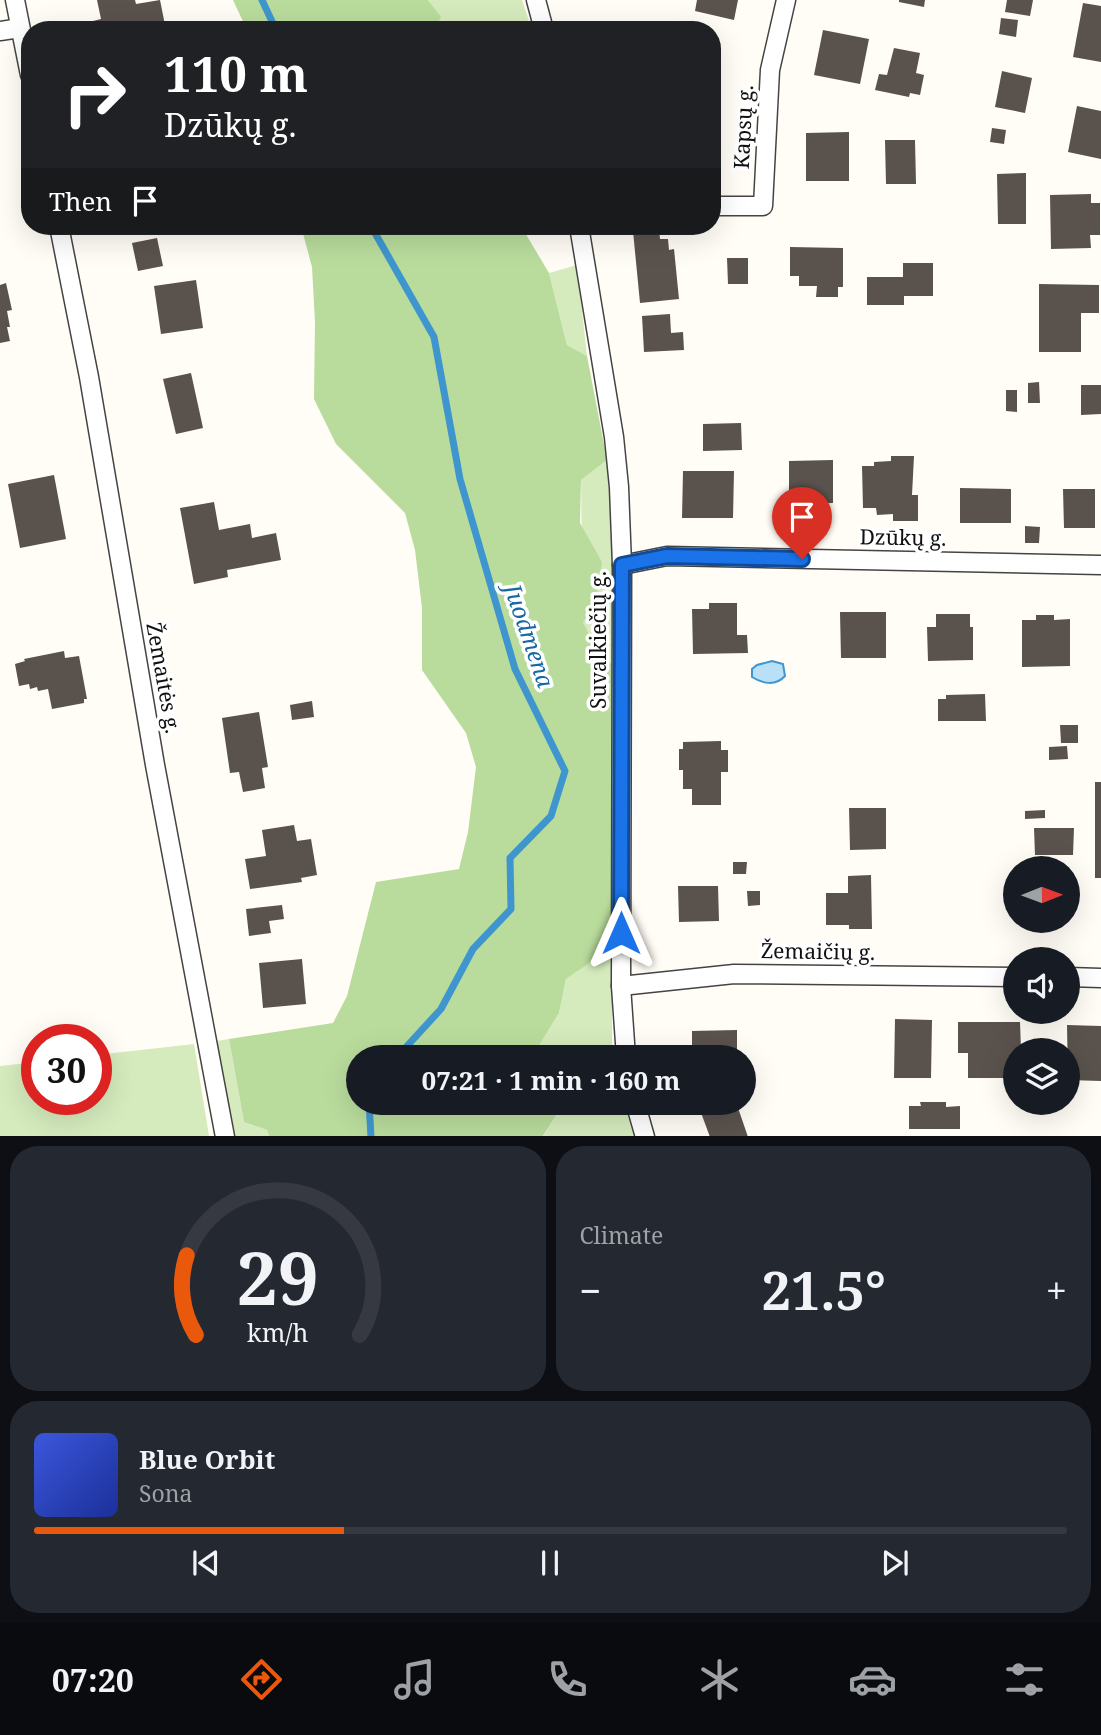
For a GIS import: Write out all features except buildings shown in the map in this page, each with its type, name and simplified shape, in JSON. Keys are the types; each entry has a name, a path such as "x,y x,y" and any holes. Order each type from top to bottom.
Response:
{"street":[{"path":"15,0 21,33"},
{"path":"536,0 542,21"},
{"name":"Kapsų g.","path":"721,206 764,206 770,70 786,0"},
{"path":"0,31 20,28"},
{"name":"Žemaitės g.","path":"61,235 89,377 155,765 225,1136"},
{"name":"Suvalkiečių g.","path":"580,235 614,438 622,565 621,986 625,1045"},
{"name":"Dzūkų g.","path":"622,565 667,556 1101,565"},
{"name":"Žemaičių g.","path":"621,986 734,974 1003,976"},
{"path":"1080,977 1101,978"},
{"path":"639,1115 646,1136"}],"green space":[{"path":"233,0 428,0 441,17 439,21 243,21"},
{"path":"428,0 522,0 529,21 438,21 440,17"},
{"path":"303,235 526,235 549,273 567,345 587,356 607,460 581,480 580,523 602,562 595,607 583,622 595,646 613,665 615,745 612,921 594,960 566,979 559,1013 539,1045 346,1045 346,1115 556,1115 543,1136 269,1136 267,1130 244,1122 229,1039 333,1023 347,996 376,882 459,869 468,832 476,767 466,733 422,670 422,608 415,550 405,513 336,444 314,399 315,322 312,267"},
{"path":"577,265 587,356 567,345 549,273"},
{"path":"607,460 614,566 613,665 595,646 583,622 581,480"},
{"path":"612,921 612,1045 539,1045 559,1013 566,979 594,960"},
{"path":"229,1039 244,1122 267,1130 269,1136 233,1136 217,1041"},
{"path":"194,1044 209,1136 0,1136 0,1066 21,1064 21,1115 112,1115 112,1053"},
{"path":"557,1115 628,1115 634,1136 544,1136"}],"water":[{"path":"772,661 783,664 785,676 769,683 752,677 752,669 757,665"}],"waterway":[{"name":"Juodmena","path":"262,0 272,21"},
{"name":"Juodmena","path":"376,235 434,337 460,479 515,669 565,771 551,816 510,858 511,909 473,949 441,1009 408,1045"},
{"name":"Juodmena","path":"370,1115 371,1136"}],"route":[{"path":"621,933 622,565 667,556 802,559"}]}
